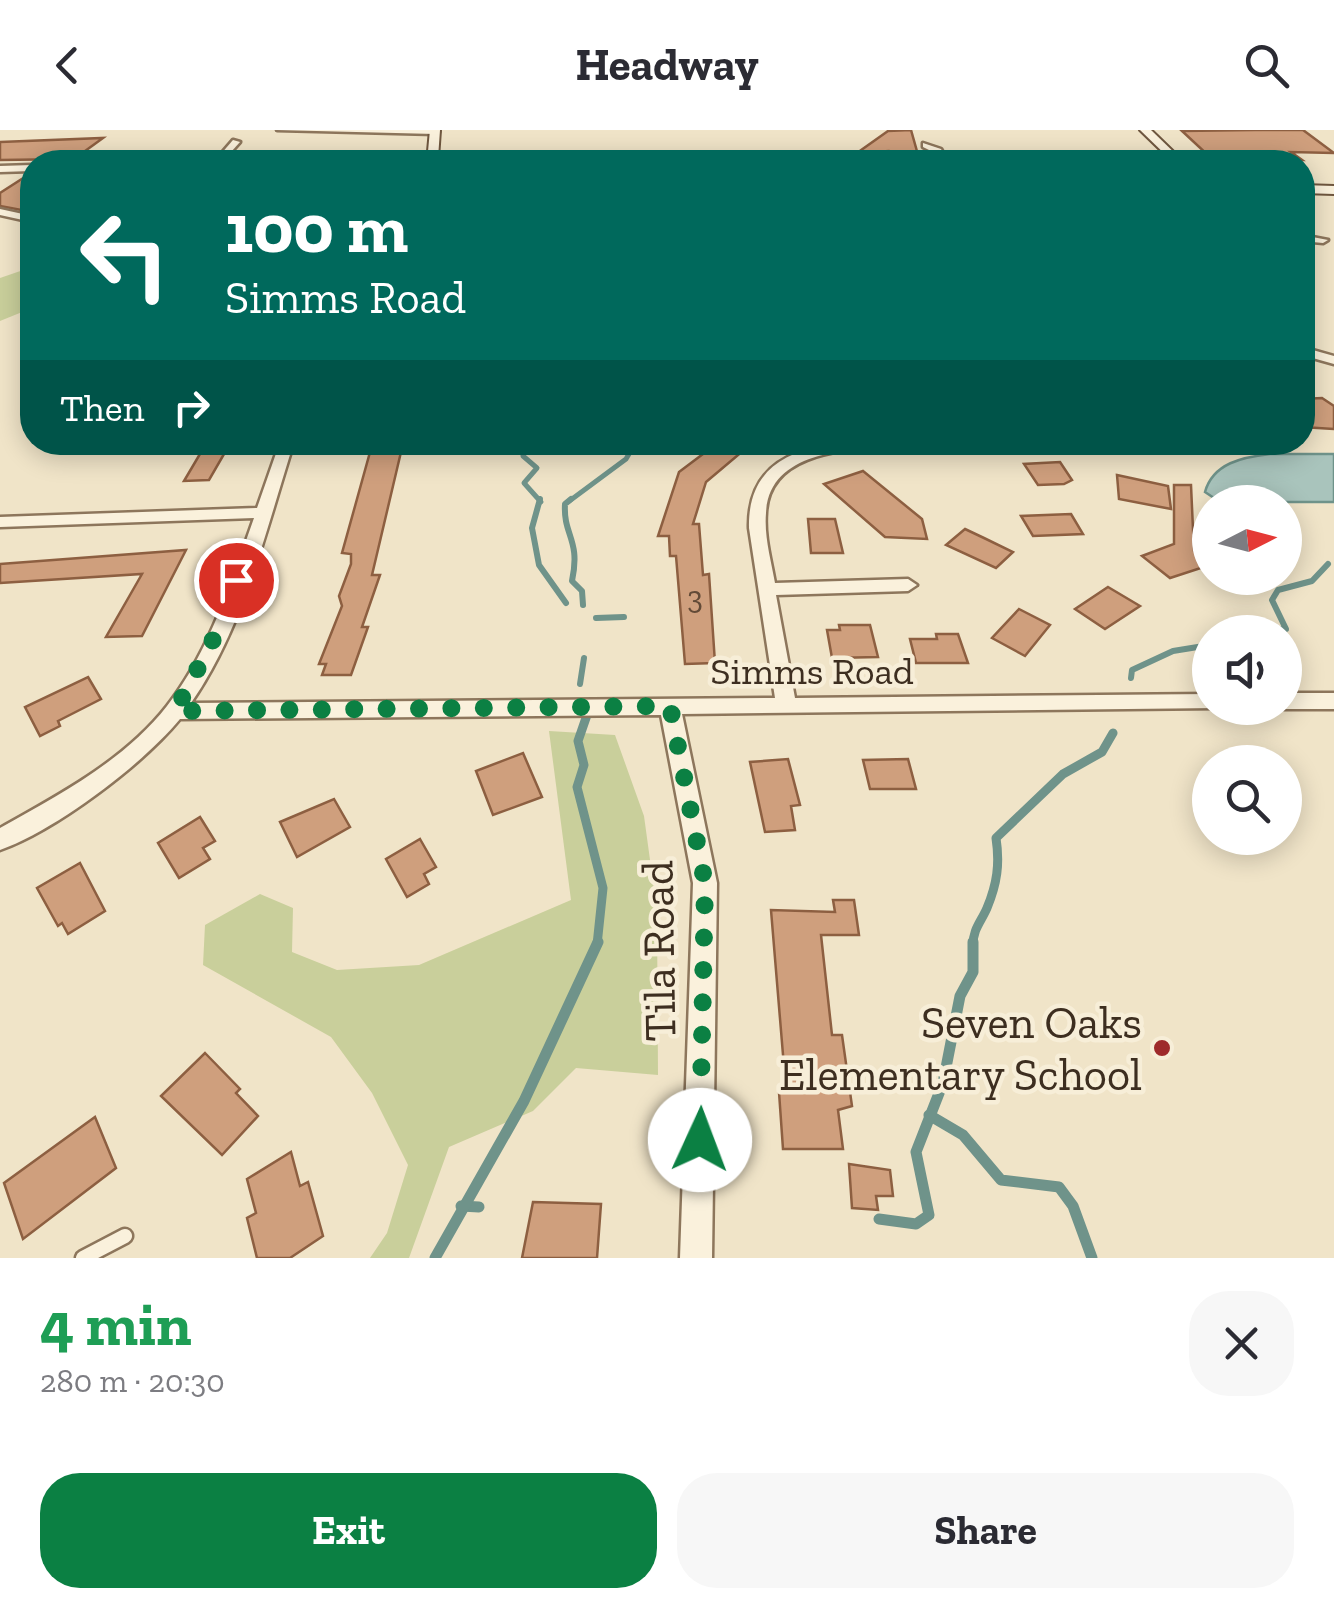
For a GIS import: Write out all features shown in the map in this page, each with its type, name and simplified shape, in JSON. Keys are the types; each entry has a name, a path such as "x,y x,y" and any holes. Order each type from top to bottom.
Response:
{"street":[{"path":"281,130 363,134 435,131"},
{"path":"1145,130 1166,150"},
{"path":"229,150 236,142"},
{"path":"926,145 936,150"},
{"path":"1315,239 1323,240"},
{"path":"0,840 116,767 175,711 212,642 282,455"},
{"path":"787,707 766,589 757,518 759,498 774,475 813,455"},
{"path":"0,522 262,513"},
{"path":"766,589 908,585"},
{"path":"1302,701 1334,701"},
{"name":"Simms Road","path":"175,711 1192,702"},
{"name":"Tila Road","path":"670,706 705,883 696,1258"}],"lane":[{"path":"83,1258 125,1236"}],"green space":[{"path":"20,271 20,313 0,321 0,278"},
{"path":"549,731 615,735 644,816 657,911 658,1075 576,1068 533,1111 449,1147 409,1258 370,1258 387,1233 408,1165 372,1093 331,1037 203,965 205,925 260,894 293,908 292,952 337,970 419,965 571,900"}],"water":[{"path":"1334,454 1334,502 1302,502 1302,485 1208,485 1222,468 1265,455"}],"building":[{"path":"911,130 917,150 861,150 888,131"},
{"path":"1303,130 1334,153 1202,150 1182,131"},
{"path":"103,138 86,150 20,150 20,160 0,160 0,142"},
{"path":"20,180 20,210 0,206 0,193"},
{"path":"1315,398 1334,406 1334,429 1315,428"},
{"path":"199,455 223,455 209,480 184,481"},
{"path":"369,455 400,455 372,575 380,575 351,675 322,675 326,664 319,664 342,606 339,596 351,564 351,554 342,553"},
{"path":"702,455 738,455 706,482 693,524 699,524 703,575 709,574 715,663 685,664 676,556 670,556 669,536 658,536 679,472"},
{"path":"1060,462 1072,480 1064,484 1038,485 1024,464"},
{"path":"863,471 922,519 927,539 885,537 824,484"},
{"path":"1117,475 1168,486 1171,509 1119,499"},
{"path":"1174,485 1191,485 1192,571 1170,578 1142,556 1174,544"},
{"path":"1071,514 1083,534 1033,536 1021,516"},
{"path":"808,519 835,519 843,553 811,553"},
{"path":"965,529 1013,552 996,568 946,545"},
{"path":"186,550 142,636 106,637 142,574 0,583 0,564"},
{"path":"1108,587 1140,606 1105,629 1075,609"},
{"path":"1019,609 1050,625 1025,656 992,638"},
{"path":"839,625 870,625 878,657 832,658 827,630 840,630"},
{"path":"936,634 958,634 968,663 916,663 910,639 937,639"},
{"path":"88,677 101,699 58,721 60,726 40,736 25,707"},
{"path":"523,753 542,797 493,815 476,771"},
{"path":"788,759 800,805 791,806 795,830 765,832 750,762"},
{"path":"908,759 916,789 870,789 863,760"},
{"path":"334,799 350,827 297,857 280,822"},
{"path":"200,817 215,841 203,848 210,859 179,878 158,843"},
{"path":"420,839 436,867 424,874 429,884 407,897 386,859"},
{"path":"80,863 105,911 68,934 62,923 58,926 37,888"},
{"path":"833,900 854,900 859,935 821,935 832,1035 842,1035 852,1106 838,1110 843,1149 783,1149 779,1092 786,1091 771,910 835,912"},
{"path":"205,1053 240,1089 236,1093 258,1116 222,1155 161,1096"},
{"path":"95,1117 116,1168 23,1239 4,1183"},
{"path":"291,1152 300,1186 308,1182 323,1236 290,1258 257,1258 247,1218 256,1213 247,1179"},
{"path":"849,1164 890,1170 893,1196 876,1196 878,1210 852,1208"},
{"path":"533,1202 601,1204 597,1258 522,1258"}],"waterway":[{"path":"523,455 537,468 524,483 540,500"},
{"path":"568,502 628,455"},
{"path":"571,499 565,504 565,515 574,556 572,581 582,591 583,605"},
{"path":"540,500 532,528 539,565 566,603"},
{"path":"1279,615 1272,600 1278,590 1312,581 1328,564"},
{"path":"596,618 624,617"},
{"path":"1131,678 1132,670 1173,651 1192,648"},
{"path":"580,684 584,658"},
{"path":"587,715 578,741 584,765 577,787 603,888 597,944"},
{"path":"973,945 995,882 996,838 1063,774 1102,752 1113,733"},
{"path":"464,1206 524,1101 597,944"},
{"path":"930,1116 943,1083 960,996 973,972 973,945"},
{"path":"879,1219 916,1224 929,1215 916,1152 930,1116"},
{"path":"930,1116 963,1135 1001,1180 1059,1187 1073,1206 1092,1258"},
{"path":"435,1258 464,1206"},
{"path":"464,1206 479,1207"}],"place":[{"name":"Seven Oaks Elementary School","path":"1162,1048"}],"route":[{"path":"236,580 200,668 175,711 670,706 696,819 705,883 700,1140"}]}
